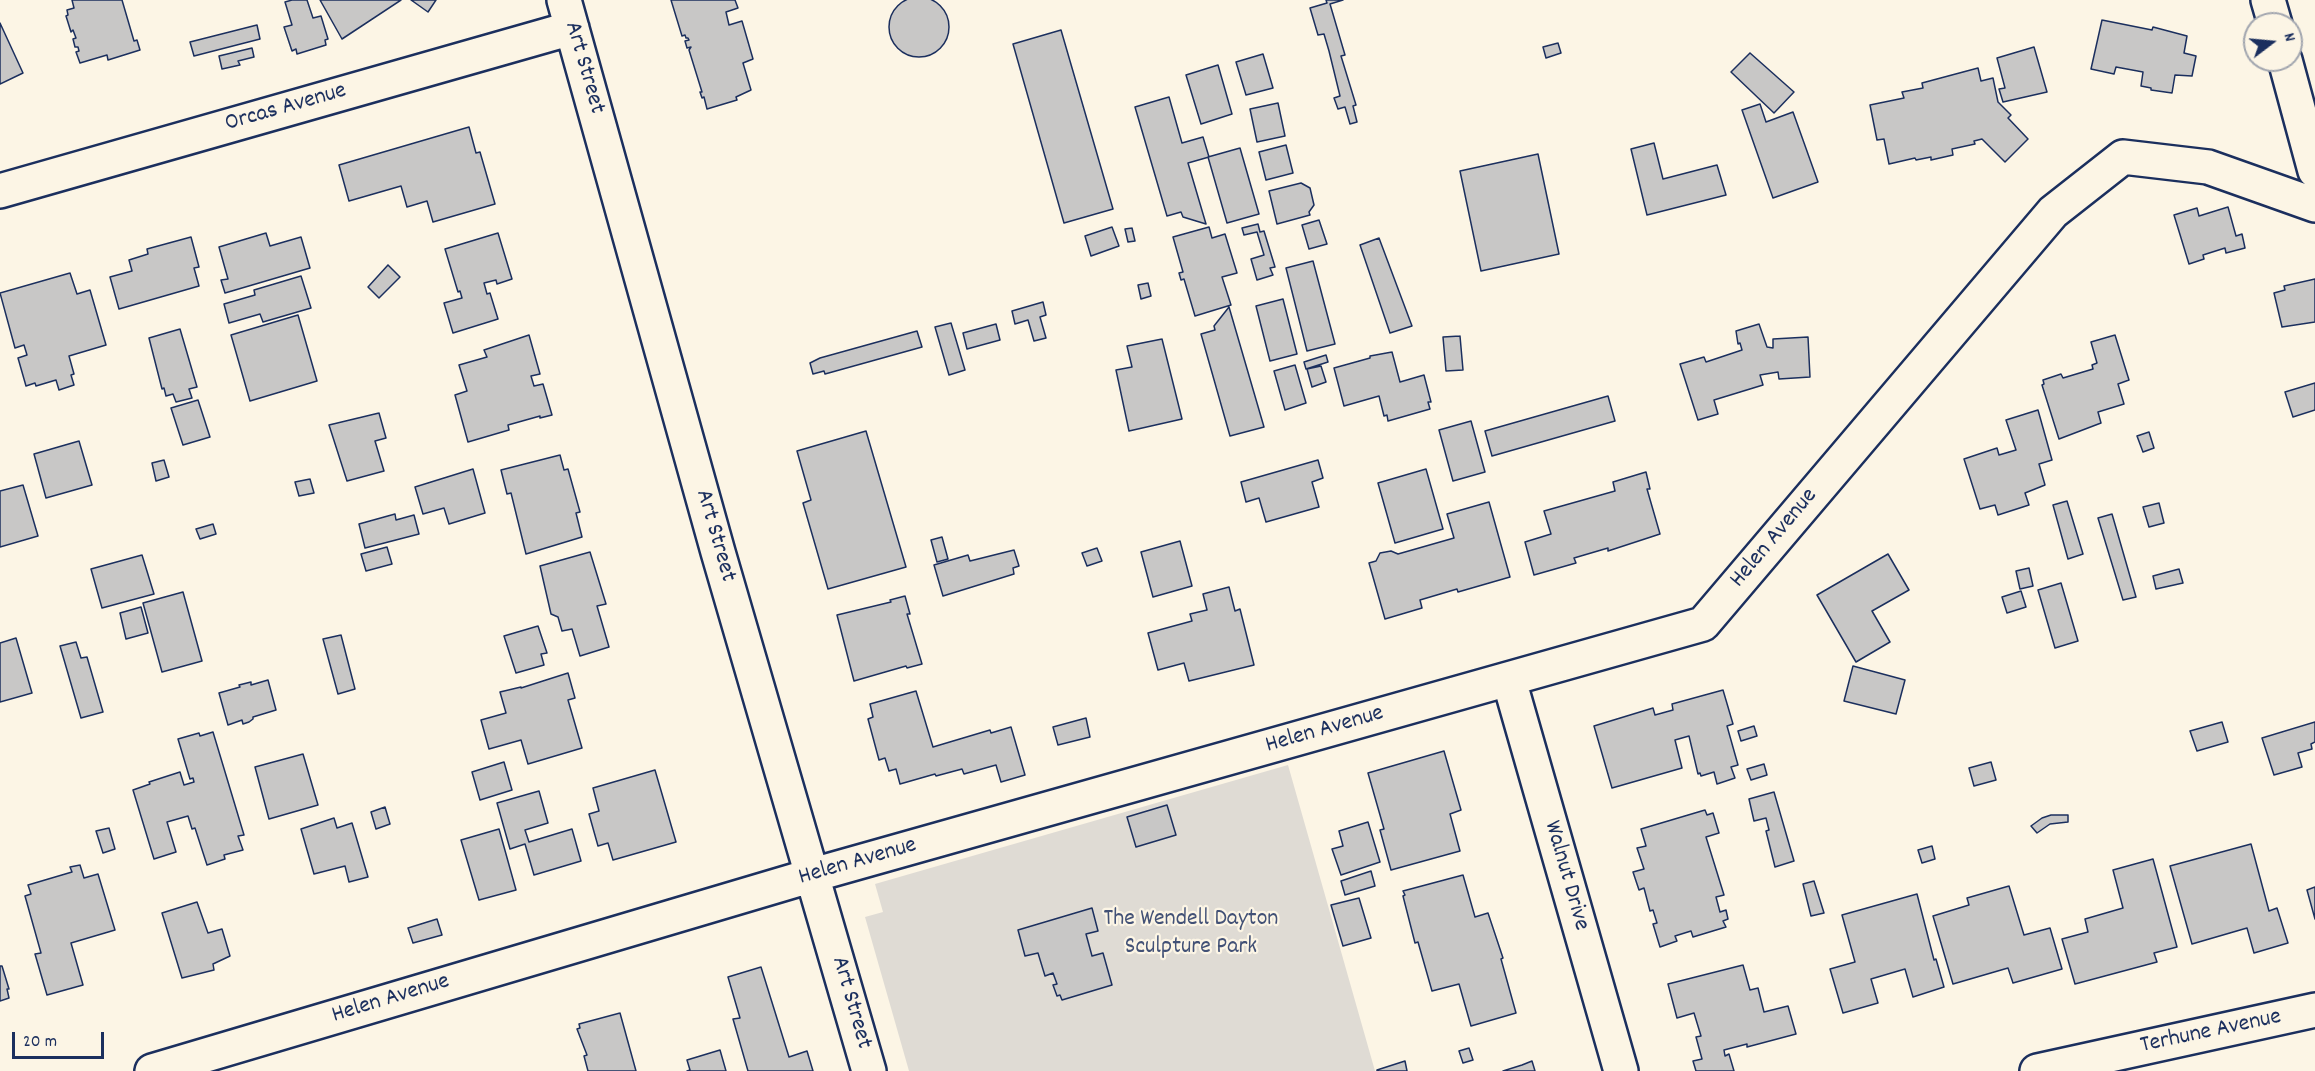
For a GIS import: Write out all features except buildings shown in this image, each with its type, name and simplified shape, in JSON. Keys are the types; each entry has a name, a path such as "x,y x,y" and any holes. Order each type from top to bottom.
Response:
{"street":[{"name":"Orcas Avenue","path":"0,191 568,14"},
{"name":"Art Street","path":"568,14 718,552 869,1071"},
{"path":"2288,72 2315,171"},
{"name":"Helen Avenue","path":"152,1071 813,875 1703,624 2054,212 2123,156 2208,167 2315,205"},
{"name":"Walnut Drive","path":"1509,680 1621,1071"},
{"name":"Terhune Avenue","path":"2037,1071 2315,1010"}],"green space":[{"name":"The Wendell Dayton Sculpture Park","path":"1288,765 1375,1071 909,1071 865,917 883,912 875,884"}]}
